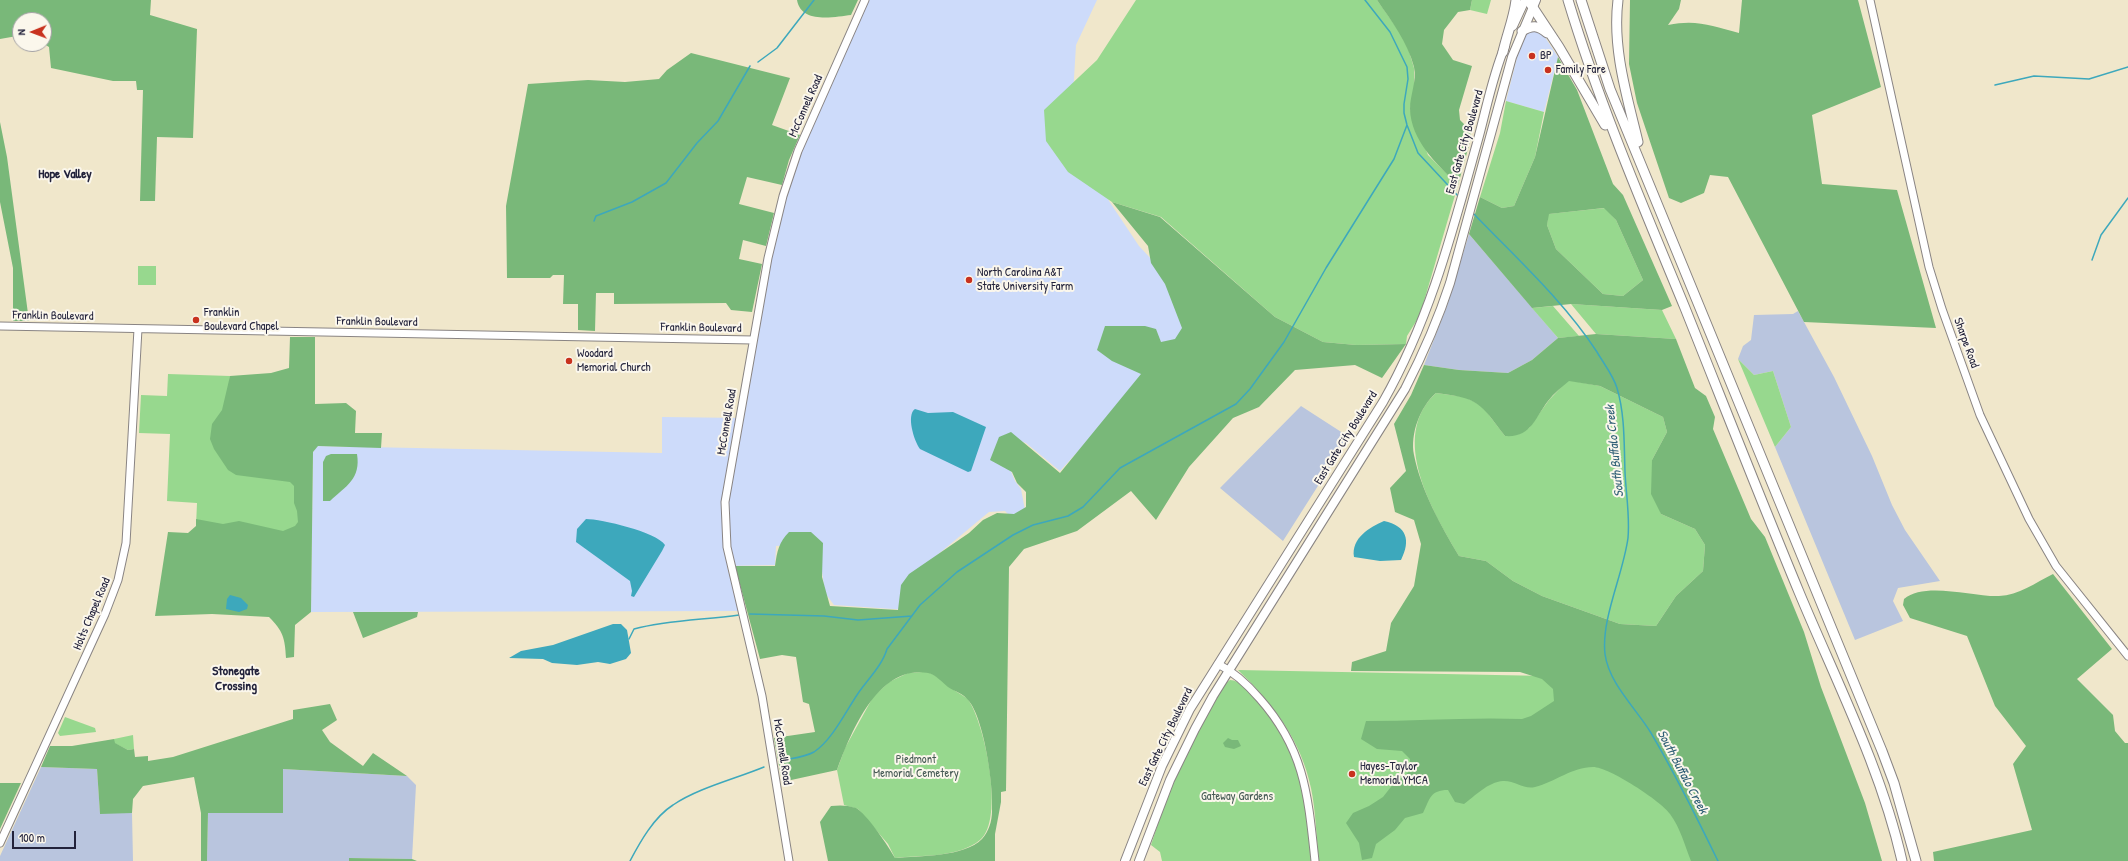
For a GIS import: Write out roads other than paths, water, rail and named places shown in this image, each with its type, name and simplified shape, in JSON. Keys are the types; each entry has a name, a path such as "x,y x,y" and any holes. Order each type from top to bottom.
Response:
{"highway":[{"path":"1503,52 1506,37 1514,15 1516,0"},
{"path":"1568,0 1597,89 1626,166 1799,592 1874,770 1892,822 1902,861"},
{"path":"1581,0 1610,89 1644,168 1882,751 1898,796 1916,861"},
{"path":"1618,0 1617,37 1623,81 1644,168"},
{"path":"1530,2 1590,98 1626,166"},
{"path":"1522,31 1530,26 1537,26 1554,40"}],"main road":[{"name":"East Gate City Boulevard","path":"1125,861 1162,766 1186,716 1383,402 1403,365 1421,326 1438,277 1503,52 1530,2"},
{"name":"East Gate City Boulevard","path":"1139,861 1165,794 1195,729 1229,670 1405,389 1433,331 1465,230 1512,57 1522,31 1530,2"},
{"path":"1421,326 1433,331"},
{"path":"1165,794 1162,792 1161,783 1184,726 1186,716"}],"street":[{"name":"McConnell Road","path":"789,861 762,696 730,563 725,523 727,490 769,254 791,172 798,151 865,0"},
{"name":"Sharpe Road","path":"1870,0 1930,267 1942,309 1980,416 2026,512 2056,566 2128,656"},
{"name":"Franklin Boulevard","path":"0,326 753,340"},
{"name":"Holts Chapel Road","path":"0,843 108,608 120,574 127,532 138,329"},
{"path":"1218,664 1229,670 1253,691 1274,716 1299,762 1306,787 1315,861"}],"water":[{"path":"915,409 928,413 953,412 986,427 971,471 968,472 920,449 913,434 911,422 912,412"},
{"path":"586,519 604,521 628,527 651,535 665,545 634,597 631,596 632,591 630,581 576,542 577,529"},
{"path":"1384,521 1398,526 1405,535 1406,546 1401,560 1380,561 1354,557 1355,544 1358,539 1373,526"},
{"path":"230,595 241,598 248,605 247,609 239,612 226,609 227,599"},
{"path":"613,624 621,624 627,630 631,653 626,659 610,664 598,662 577,665 552,663 543,659 509,658 521,651 553,645"}],"waterway":[{"path":"758,62 777,48 814,0"},
{"name":"South Buffalo Creek","path":"1365,0 1390,32 1407,67 1408,79 1404,113 1418,153 1459,197"},
{"path":"594,221 596,216 632,202 666,183 697,143 718,121 750,66"},
{"path":"1995,85 2034,76 2089,79 2128,67"},
{"path":"784,760 811,754 827,741 857,695 882,661 887,649 920,605 957,572 1013,535 1033,525 1068,516 1083,507 1120,468 1236,404 1250,389 1284,342 1326,268 1394,159 1407,125"},
{"path":"2092,260 2101,235 2128,198"},
{"name":"South Buffalo Creek","path":"1472,212 1538,279 1584,333 1611,374 1617,388 1623,419 1628,538 1622,567 1606,626 1605,654 1617,686 1651,733 1686,797 1718,861"},
{"path":"750,614 824,616 858,620 912,616"},
{"path":"629,639 634,629 647,626 739,615"},
{"path":"630,861 643,838 654,823 673,805 705,789 764,767"}],"place":[{"name":"BP","path":"1532,56"},
{"name":"Family Fare","path":"1548,70"},
{"name":"North Carolina A&T State University Farm","path":"969,280"},
{"name":"Franklin Boulevard Chapel","path":"196,320"},
{"name":"Woodard Memorial Church","path":"569,361"},
{"name":"Hayes-Taylor Memorial YMCA","path":"1352,774"}],"district":[{"name":"Hope Valley","path":"65,175"},
{"name":"Stonegate Crossing","path":"236,680"}],"park label":[{"name":"Piedmont Memorial Cemetery","path":"916,767"},
{"name":"Gateway Gardens","path":"1237,797"}]}
